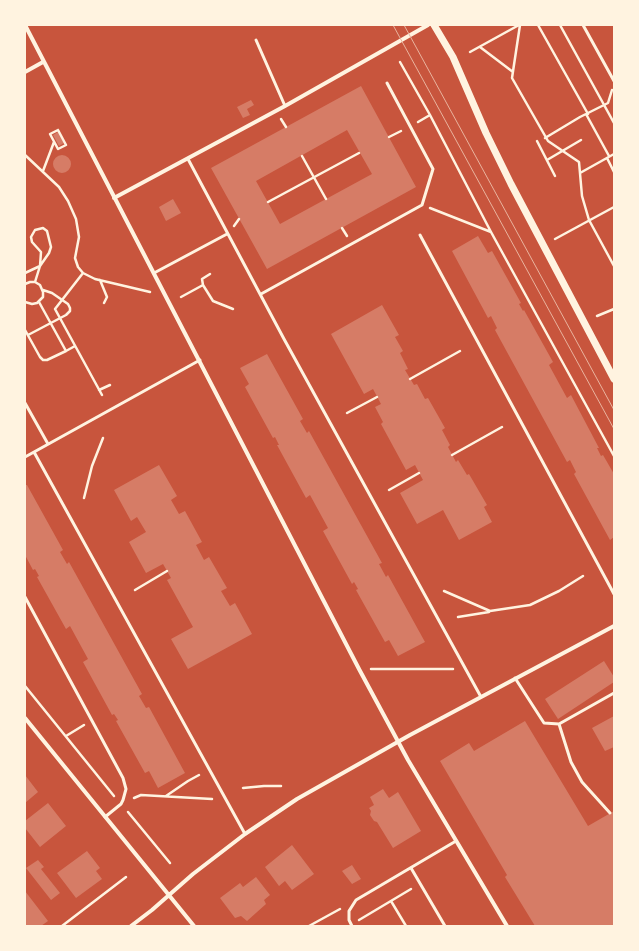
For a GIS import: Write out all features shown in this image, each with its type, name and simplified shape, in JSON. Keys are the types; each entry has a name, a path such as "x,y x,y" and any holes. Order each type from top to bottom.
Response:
{"street":[{"path":"25,25 359,669 398,741 506,926"},
{"path":"114,198 285,106 428,25"},
{"path":"434,25 453,57 486,133 511,184 614,379"},
{"path":"25,72 44,62"},
{"path":"131,926 152,910 185,880 245,834 297,799 398,741 614,626"},
{"path":"25,718 194,926"}],"lane":[{"path":"583,25 614,82"},
{"path":"256,40 285,106"},
{"path":"261,294 422,205 433,169 387,83"},
{"path":"188,159 284,339 481,697"},
{"path":"154,273 227,234"},
{"path":"420,235 614,594"},
{"path":"25,457 200,360"},
{"path":"25,403 48,444"},
{"path":"34,452 245,834"},
{"path":"25,597 123,778 126,789 121,804 105,817"},
{"path":"515,678 544,723 559,724 614,694"},
{"path":"559,724 571,762 582,782 610,813"},
{"path":"352,925 349,920 349,911 356,900 456,840"},
{"path":"411,868 445,926"}],"path":[{"path":"470,52 519,25"},
{"path":"519,25 512,78 545,138 579,162 582,196 589,220 614,266"},
{"path":"538,25 587,114 614,172"},
{"path":"560,25 614,123"},
{"path":"479,47 513,72"},
{"path":"400,62 614,456"},
{"path":"545,138 608,103 614,82"},
{"path":"43,171 54,142 50,134 58,130 66,145 61,146 58,149 54,142"},
{"path":"547,160 581,140"},
{"path":"537,141 555,176"},
{"path":"268,202 359,153"},
{"path":"580,173 614,154"},
{"path":"25,155 59,187 68,201 76,219 79,237 75,258 78,267 83,273 94,279 150,292"},
{"path":"302,156 326,199"},
{"path":"422,205 491,232"},
{"path":"555,239 614,207"},
{"path":"35,282 40,266 49,253 51,247 48,231 40,228 35,230 31,237 32,242 40,252 40,266"},
{"path":"25,273 40,266"},
{"path":"83,273 55,309 102,395"},
{"path":"210,274 202,279 203,285 213,301 232,309"},
{"path":"100,280 106,297 104,303"},
{"path":"25,284 35,282 40,285 43,290 43,297 39,302 32,304 25,302"},
{"path":"181,297 203,285"},
{"path":"28,335 60,318 68,313 70,309 68,304 52,293 43,290"},
{"path":"39,302 66,351"},
{"path":"597,316 614,309"},
{"path":"25,330 43,360 47,360 75,346"},
{"path":"410,379 460,351"},
{"path":"99,390 110,385"},
{"path":"347,413 377,396"},
{"path":"452,455 502,427"},
{"path":"84,498 92,466 103,438"},
{"path":"389,490 419,473"},
{"path":"135,590 168,571"},
{"path":"458,617 530,605 559,592 583,576"},
{"path":"444,591 490,611"},
{"path":"359,669 453,670"},
{"path":"25,686 170,863"},
{"path":"166,796 199,775"},
{"path":"243,788 281,786"},
{"path":"121,804 141,795 212,800"},
{"path":"62,926 126,876"},
{"path":"352,925 420,884"},
{"path":"309,926 356,900"},
{"path":"391,901 406,926"}],"building":[{"path":"361,86 416,187 267,269 211,168","holes":["347,130 372,174 280,224 256,181"]},
{"path":"251,100 254,105 247,109 250,115 243,118 237,107"},
{"path":"58,132 64,143 59,146 53,135"},
{"path":"62,155 68,158 71,164 68,170 62,173 56,170 53,164 56,158"},
{"path":"173,199 181,213 166,221 159,207"},
{"path":"478,236 488,253 492,251 521,303 519,304 523,311 524,310 553,362 549,365 567,398 571,395 599,448 597,448 601,456 603,455 614,474 614,537 610,540 574,474 576,472 570,460 567,462 495,330 497,328 491,316 488,318 452,251"},
{"path":"382,305 399,335 395,337 403,351 400,353 408,369 405,370 414,385 417,384 425,399 428,398 445,428 442,430 450,445 448,447 456,462 458,460 467,475 469,474 487,505 484,507 492,522 459,540 443,510 417,524 400,493 423,480 415,465 406,470 381,424 383,422 375,407 381,404 373,389 364,394 331,334"},
{"path":"267,354 303,419 300,421 307,433 309,431 382,563 379,564 386,577 388,575 425,642 398,656 389,640 385,642 356,590 358,589 354,582 352,584 323,531 328,528 310,495 306,498 277,445 279,445 275,437 273,438 245,387 249,384 240,368"},
{"path":"159,465 177,496 171,500 179,514 185,511 202,542 196,545 204,560 209,557 227,588 221,591 230,606 235,603 252,634 188,669 171,639 193,627 167,580 171,578 163,564 146,573 129,542 146,532 137,517 131,521 114,490"},
{"path":"25,485 27,485 63,550 60,552 67,564 69,562 142,694 139,696 146,708 149,707 185,773 158,788 149,771 145,773 116,721 118,720 114,714 112,715 83,662 88,659 70,626 66,629 37,577 39,576 35,569 33,570 25,555"},
{"path":"604,661 614,677 614,682 558,719 545,699"},
{"path":"614,716 614,747 605,751 592,728"},
{"path":"525,721 588,826 614,811 614,926 535,926 505,877 507,875 440,761 469,743 474,751"},
{"path":"25,775 38,792 25,803"},
{"path":"383,789 389,798 398,792 421,831 393,848 377,822 374,821 370,815 371,811 369,808 374,805 370,797"},
{"path":"48,803 66,826 40,847 25,828 25,821"},
{"path":"292,845 314,874 292,890 285,881 279,886 265,867"},
{"path":"87,851 100,868 96,871 102,879 76,898 57,873"},
{"path":"38,860 44,867 41,869 60,893 51,900 26,868"},
{"path":"352,865 361,879 352,884 342,871"},
{"path":"256,877 270,895 264,900 266,904 247,921 241,916 235,918 220,898 240,883 243,887"},
{"path":"25,891 48,921 41,926 25,926"}],"tram line":[{"path":"393,25 614,429"},
{"path":"404,25 614,410"}]}
